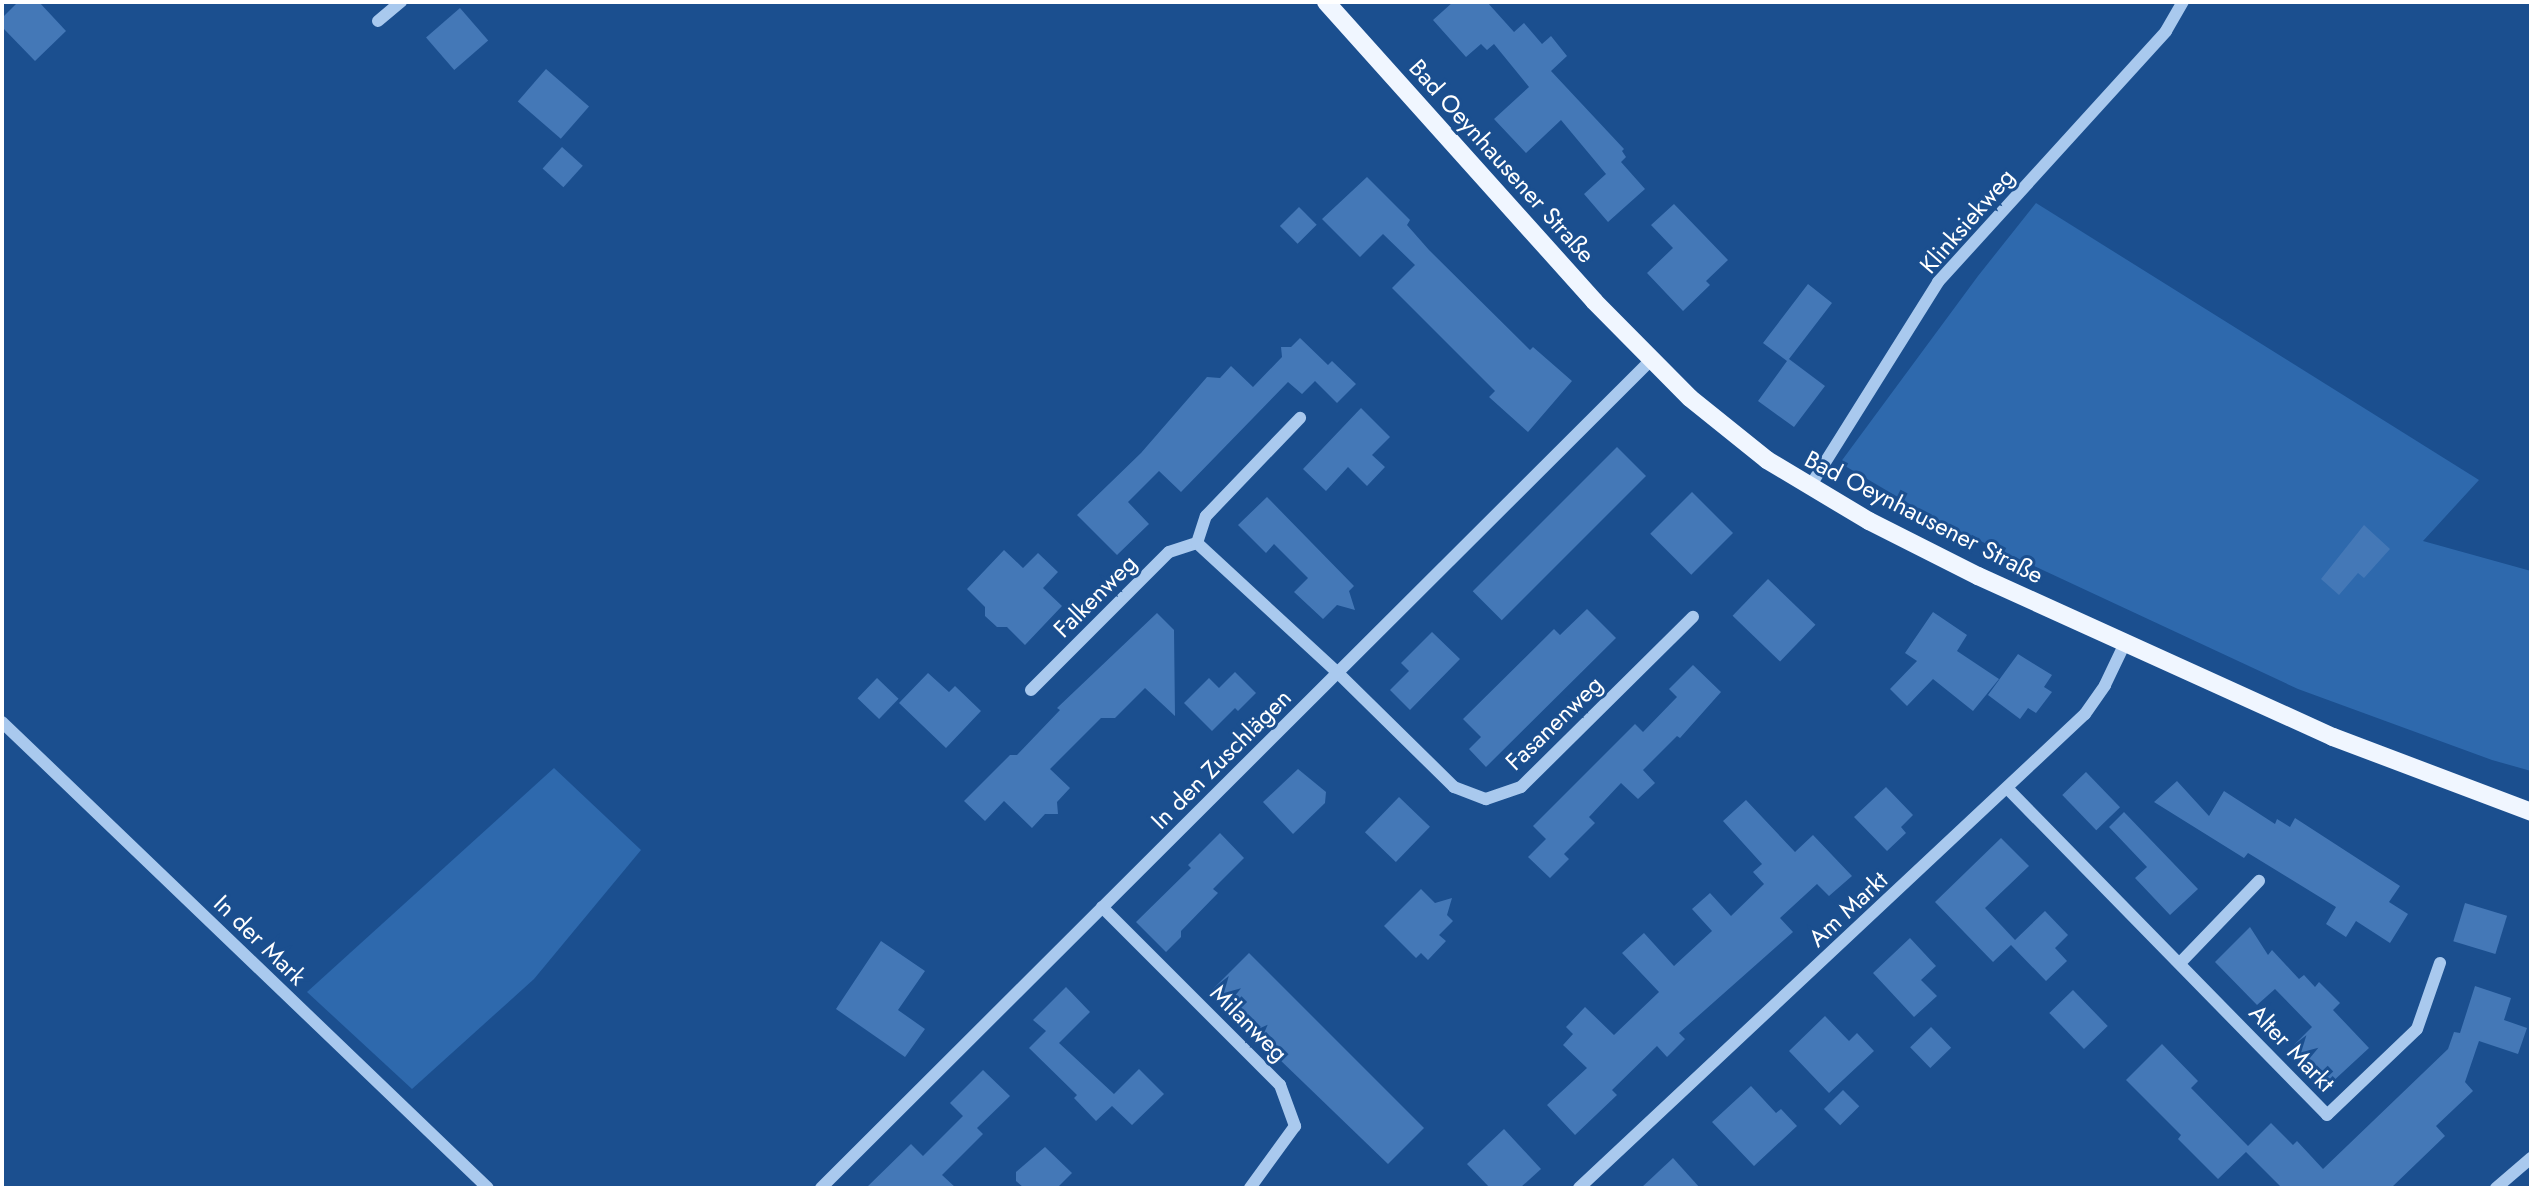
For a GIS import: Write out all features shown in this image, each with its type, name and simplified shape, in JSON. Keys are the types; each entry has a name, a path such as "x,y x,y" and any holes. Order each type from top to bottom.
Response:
{"main road":[{"name":"Bad Oeynhausener Straße","path":"1326,2 1594,301 1651,360 1725,428 1809,488 1978,576 2333,737 2531,812"}],"street":[{"path":"378,21 401,2"},
{"name":"Klinksiekweg","path":"1809,488 1938,282 2166,31 2183,2"},
{"name":"In den Zuschlägen","path":"821,1188 1651,360"},
{"path":"1300,418 1206,516 1197,544 1338,673"},
{"name":"Falkenweg","path":"1031,690 1169,552 1197,544"},
{"name":"Fasanenweg","path":"1338,673 1454,787 1486,799 1521,787 1693,617"},
{"name":"Am Markt","path":"1579,1188 2085,714 2105,685 2125,643"},
{"name":"In der Mark","path":"2,722 488,1188"},
{"name":"Alter Markt","path":"2007,789 2327,1115 2417,1029 2440,963"},
{"path":"2180,963 2259,881"},
{"name":"Milanweg","path":"1102,907 1280,1085 1295,1126 1250,1188"},
{"path":"2496,1188 2531,1158"}],"shaded area":[{"path":"2036,203 2479,480 2423,541 2531,571 2531,771 2492,760 2298,689 1942,523 1840,463 1978,276"},
{"path":"554,768 641,850 534,979 412,1089 307,992"}],"building":[{"path":"18,2 39,2 66,31 35,61 2,27 2,18"},
{"path":"1453,2 1487,2 1514,32 1524,23 1542,44 1551,36 1567,56 1551,71 1624,149 1622,151 1626,157 1621,162 1645,189 1608,222 1584,194 1606,174 1561,120 1526,153 1494,119 1529,87 1494,44 1487,50 1481,44 1466,57 1433,20"},
{"path":"460,8 488,40 454,70 426,38"},
{"path":"546,69 589,106 561,139 518,101"},
{"path":"562,147 583,166 563,187 543,169"},
{"path":"1367,177 1410,220 1407,225 1429,250 1530,350 1533,347 1572,381 1528,432 1489,397 1495,391 1392,288 1415,265 1383,234 1360,257 1322,219"},
{"path":"1674,204 1728,260 1706,281 1710,285 1683,311 1647,273 1673,248 1651,225"},
{"path":"1299,207 1317,225 1298,244 1280,226"},
{"path":"1808,284 1832,303 1789,359 1825,386 1794,427 1758,401 1787,361 1763,343"},
{"path":"1300,338 1328,365 1332,361 1356,384 1337,403 1315,381 1302,394 1288,382 1181,492 1159,471 1128,502 1149,524 1117,555 1077,515 1141,453 1207,377 1220,378 1231,366 1253,387 1282,357 1281,347 1291,347"},
{"path":"1361,408 1390,437 1372,455 1385,467 1367,486 1348,467 1326,491 1303,469"},
{"path":"1617,447 1646,476 1502,620 1473,591"},
{"path":"1692,492 1733,533 1691,575 1650,534"},
{"path":"1267,497 1354,586 1349,591 1355,610 1337,605 1323,619 1294,592 1308,578 1274,544 1266,553 1238,525"},
{"path":"2364,525 2390,549 2364,578 2358,573 2339,595 2321,579"},
{"path":"1004,550 1023,568 1038,553 1058,572 1043,588 1062,606 1025,645 1007,627 997,627 985,616 985,607 967,589"},
{"path":"1768,579 1815,625 1780,662 1733,616"},
{"path":"1587,609 1616,638 1486,767 1469,749 1481,737 1463,719 1554,629 1560,635"},
{"path":"1933,612 1967,635 1957,651 1999,679 1973,711 1933,679 1907,706 1890,689 1917,661 1905,653"},
{"path":"1157,613 1174,630 1175,716 1145,688 1115,718 1101,718 1050,769 1070,788 1057,802 1058,814 1045,814 1032,828 1004,801 985,821 964,801 1010,755 1017,755 1060,710 1057,708"},
{"path":"1432,632 1460,659 1410,710 1390,690 1409,671 1401,663"},
{"path":"2018,654 2052,675 2044,687 2052,692 2036,713 2028,708 2020,719 1988,695"},
{"path":"1693,665 1721,692 1680,738 1677,736 1643,770 1655,783 1638,799 1621,783 1589,817 1595,823 1564,854 1569,859 1550,878 1528,857 1546,839 1533,826 1635,724 1643,732 1677,697 1669,689"},
{"path":"1235,672 1256,693 1238,711 1235,708 1212,731 1184,703 1209,678 1219,688"},
{"path":"928,673 949,692 955,686 981,711 946,748 899,703"},
{"path":"877,678 899,699 879,719 858,698"},
{"path":"1298,769 1326,792 1325,803 1293,834 1263,802"},
{"path":"2086,772 2120,807 2096,830 2062,795"},
{"path":"2177,781 2209,816 2224,791 2275,824 2277,819 2290,827 2295,818 2400,886 2389,902 2408,914 2390,943 2356,921 2346,937 2326,924 2336,907 2248,853 2244,858 2154,802"},
{"path":"1886,787 1913,815 1901,827 1906,833 1887,851 1854,817"},
{"path":"1399,797 1430,827 1396,862 1365,832"},
{"path":"1746,800 1795,852 1813,835 1852,876 1829,896 1817,884 1780,918 1793,932 1679,1033 1685,1039 1667,1057 1657,1046 1612,1090 1617,1095 1575,1135 1547,1105 1587,1068 1563,1045 1573,1034 1566,1027 1585,1007 1614,1035 1659,992 1622,953 1644,933 1674,966 1712,931 1692,909 1710,893 1731,916 1764,884 1753,872 1762,864 1723,821"},
{"path":"2124,812 2198,889 2170,915 2135,878 2147,867 2109,827"},
{"path":"1220,833 1244,858 1213,889 1218,893 1181,931 1181,937 1166,952 1136,922 1191,868 1188,865"},
{"path":"2001,838 2029,866 1985,908 2015,940 2045,911 2068,935 2055,948 2067,961 2046,981 2011,945 1993,962 1935,902"},
{"path":"1421,889 1435,903 1452,898 1447,915 1453,921 1439,935 1446,941 1428,960 1421,953 1416,958 1384,926"},
{"path":"2465,903 2507,916 2495,954 2453,941"},
{"path":"2250,927 2268,955 2272,950 2299,979 2304,975 2315,987 2319,982 2340,1003 2333,1010 2369,1048 2330,1084 2294,1045 2312,1027 2275,989 2257,1005 2215,962"},
{"path":"1910,938 1936,966 1921,980 1937,996 1914,1017 1873,973"},
{"path":"881,941 925,971 898,1010 925,1029 905,1057 836,1009"},
{"path":"1249,953 1424,1128 1388,1164 1277,1057 1213,989"},
{"path":"2475,986 2511,998 2504,1020 2527,1028 2518,1054 2479,1041 2465,1082 2473,1091 2436,1126 2445,1136 2391,1188 2282,1188 2246,1152 2218,1179 2178,1139 2181,1135 2126,1080 2162,1044 2198,1081 2191,1088 2248,1146 2271,1123 2293,1145 2297,1141 2323,1169 2448,1049 2454,1032 2460,1033"},
{"path":"1066,987 1090,1012 1059,1043 1114,1094 1139,1069 1164,1094 1132,1125 1112,1106 1096,1121 1074,1098 1077,1095 1029,1048 1046,1031 1033,1020"},
{"path":"2073,990 2108,1026 2084,1049 2049,1013"},
{"path":"1825,1016 1849,1041 1857,1033 1874,1051 1829,1093 1789,1051"},
{"path":"1931,1027 1951,1048 1930,1068 1910,1047"},
{"path":"983,1070 1010,1096 977,1128 983,1134 942,1175 956,1188 866,1188 911,1144 923,1156 963,1116 950,1103"},
{"path":"1751,1086 1776,1113 1781,1109 1797,1126 1754,1166 1712,1122"},
{"path":"1843,1090 1859,1106 1840,1125 1824,1109"},
{"path":"1504,1129 1541,1169 1520,1188 1490,1188 1467,1164"},
{"path":"1045,1147 1072,1173 1057,1188 1024,1188 1016,1181 1016,1172"},
{"path":"1673,1158 1700,1188 1641,1188"}]}
